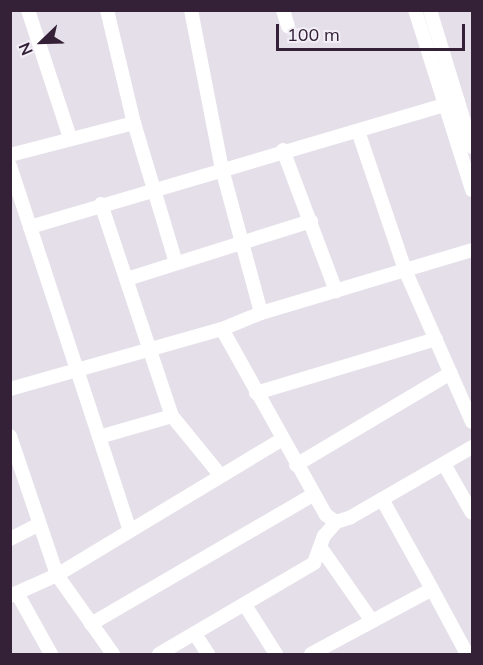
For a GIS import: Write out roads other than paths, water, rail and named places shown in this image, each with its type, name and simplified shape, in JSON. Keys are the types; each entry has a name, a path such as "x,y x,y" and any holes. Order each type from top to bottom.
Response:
{"street":[{"path":"28,10 70,138"},
{"path":"107,10 134,123 176,263"},
{"path":"191,10 222,169 261,313"},
{"path":"283,10 288,26"},
{"path":"415,10 451,102 472,147"},
{"path":"430,10 472,190"},
{"path":"30,227 100,204 283,150 358,131 451,102"},
{"path":"10,155 134,123"},
{"path":"358,131 405,270 472,422"},
{"path":"283,150 336,291"},
{"path":"10,166 130,531"},
{"path":"100,204 172,416 220,476"},
{"path":"127,279 311,221"},
{"path":"10,389 222,329 261,313 472,250"},
{"path":"222,329 281,440 326,515 336,522"},
{"path":"256,393 436,339"},
{"path":"296,465 451,373"},
{"path":"99,437 172,416"},
{"path":"10,436 38,525 57,575 109,653"},
{"path":"51,654 14,595 57,575 281,440"},
{"path":"159,654 314,563 324,536 336,522 383,501 472,447"},
{"path":"444,465 472,513"},
{"path":"91,624 314,494"},
{"path":"383,501 466,654"},
{"path":"10,539 38,525"},
{"path":"321,548 372,621"},
{"path":"311,654 432,589"},
{"path":"246,605 276,654"},
{"path":"195,634 208,654"}]}
